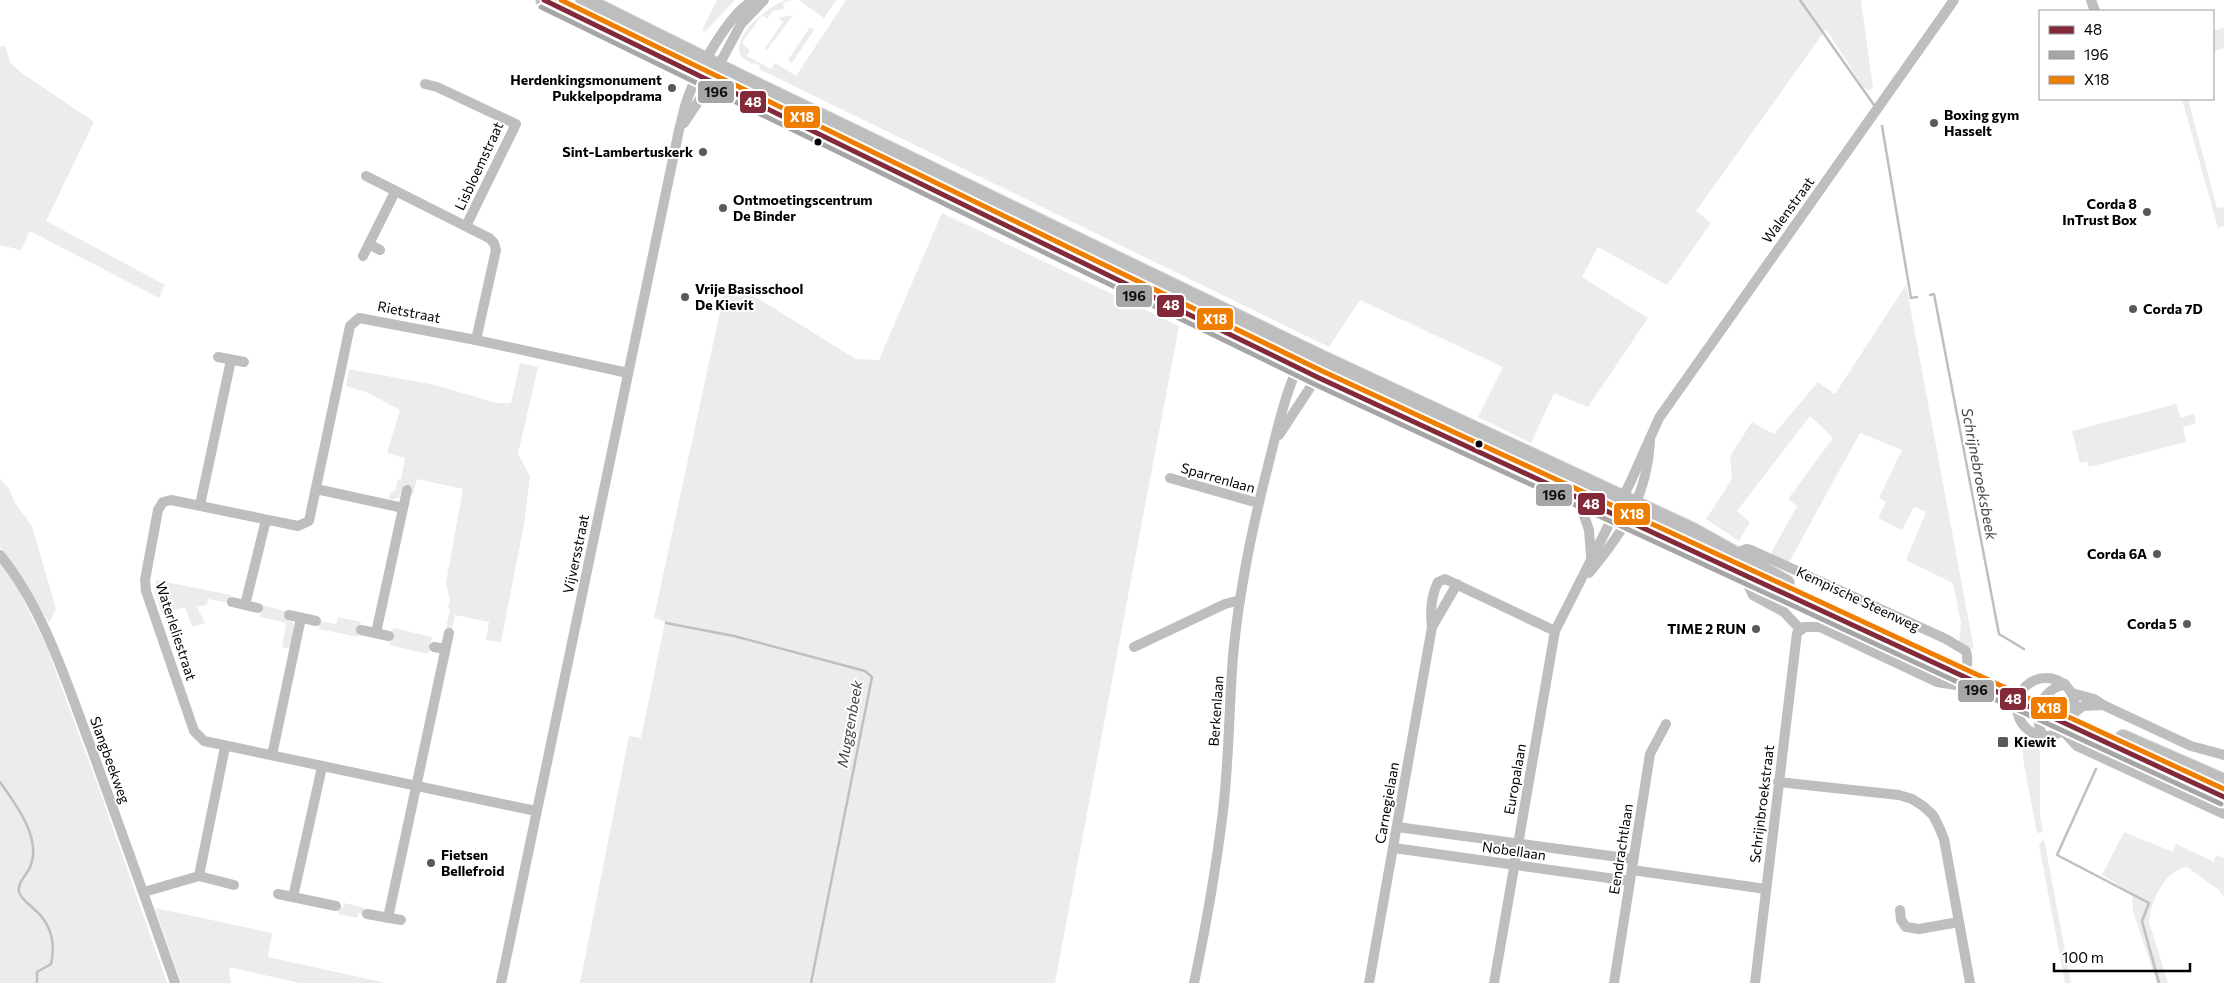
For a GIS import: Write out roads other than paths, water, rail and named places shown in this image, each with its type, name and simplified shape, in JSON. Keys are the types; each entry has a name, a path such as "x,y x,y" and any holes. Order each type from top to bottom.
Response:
{"main road":[{"name":"Kempische Steenweg","path":"544,0 1317,377 1743,574 1899,641 2117,742 2224,797"},
{"name":"Kempische Steenweg","path":"584,0 1313,354 1693,531 1777,578 1899,641"},
{"name":"Kempische Steenweg","path":"2117,742 2224,782"}],"street":[{"path":"712,63 732,19 749,2 755,0"},
{"path":"712,63 741,24 764,0"},
{"name":"Walenstraat","path":"1628,502 1630,483 1658,418 1954,0"},
{"name":"Vijversstraat","path":"501,983 679,130 688,96 705,78 712,63"},
{"name":"Lisbloemstraat","path":"425,84 437,86 516,124 466,226"},
{"name":"Lisbloemstraat","path":"366,176 490,238 494,243 496,250 476,340"},
{"path":"363,256 395,192"},
{"path":"369,244 380,250"},
{"name":"Rietstraat","path":"163,502 171,500 200,505 298,526 309,521 350,326 359,318 476,340 628,373"},
{"name":"Berkenlaan","path":"1194,983 1207,924 1223,810 1234,655 1240,600 1258,503 1274,442 1292,378 1297,367 1313,354 1317,377 1274,442"},
{"path":"218,357 244,362"},
{"path":"200,505 231,360"},
{"name":"Walenstraat","path":"1620,517 1628,502 1643,488 1647,474 1650,439"},
{"name":"Sparrenlaan","path":"1170,478 1258,503"},
{"path":"316,489 402,508"},
{"path":"376,633 407,490"},
{"name":"Europalaan","path":"1578,498 1589,530 1592,546 1591,559"},
{"name":"Waterleliestraat","path":"163,502 158,510 156,519 145,580 146,592 194,731 204,741 225,747 272,755 536,811"},
{"name":"Europalaan","path":"1494,983 1555,630 1591,559 1628,502"},
{"name":"Europalaan","path":"1579,585 1614,542 1620,517"},
{"path":"246,605 266,520"},
{"name":"Kempische Steenweg","path":"1734,554 1746,549 1752,550 1946,639 1966,651 1969,660 1965,672 1956,685 1948,684 1938,682 1820,627 1808,625 1801,630"},
{"name":"Slangbeekweg","path":"0,555 11,568 27,596 59,661 144,892 175,983"},
{"path":"1743,574 1753,595 1784,612 1801,630"},
{"name":"Carnegielaan","path":"1369,983 1432,626 1430,614 1434,592 1438,582 1445,579 1457,584 1432,626"},
{"path":"1457,584 1555,630"},
{"path":"1134,647 1225,604 1240,600"},
{"path":"232,602 258,608"},
{"path":"289,615 316,621"},
{"path":"272,755 302,618"},
{"path":"361,630 389,636"},
{"name":"Schrijnbroekstraat","path":"1755,983 1796,639 1801,630"},
{"path":"388,918 418,786 449,633"},
{"path":"434,647 445,649"},
{"path":"2065,686 2075,703 2075,712 2070,724 2063,731 2055,735 2043,737 2028,731 2021,723 2017,714 2018,700 2021,692 2030,682 2049,678 2094,698 2102,705 2192,746 2224,755"},
{"path":"2043,737 2037,717 2044,697 2055,687 2065,686"},
{"path":"2075,712 2083,706 2102,705"},
{"name":"Eendrachtlaan","path":"1614,983 1650,754 1666,724"},
{"path":"2063,731 2077,746 2224,814"},
{"path":"200,876 225,747"},
{"path":"293,897 322,767"},
{"path":"1778,782 1899,795 1912,799 1933,815 1944,839 1970,983"},
{"name":"Nobellaan","path":"1397,826 1633,859"},
{"name":"Nobellaan","path":"1394,848 1514,865 1766,889"},
{"path":"144,892 200,876 234,885"},
{"path":"278,894 336,906"},
{"path":"1900,910 1901,920 1906,927 1919,929 1959,922"},
{"path":"367,914 401,920"}],"waterway":[{"name":"Schrijnebroeksbeek","path":"1800,0 1874,105"},
{"name":"Schrijnebroeksbeek","path":"1882,126 1911,298 1917,297"},
{"name":"Schrijnebroeksbeek","path":"1930,295 1934,294 1999,634 2024,649"},
{"name":"Muggenbeek","path":"666,623 734,636 865,671 872,677 811,983"},
{"name":"Schrijnebroeksbeek","path":"2096,769 2057,855 2149,903 2142,921 2159,983"},
{"path":"0,782 25,821 32,843 31,865 21,881 20,895 45,921 51,934 53,949 51,964 37,972 37,983"}],"place":[{"name":"Herdenkingsmonument Pukkelpopdrama","path":"672,88"},
{"name":"Boxing gym Hasselt","path":"1934,123"},
{"name":"Sint-Lambertuskerk","path":"703,152"},
{"name":"Ontmoetingscentrum De Binder","path":"723,208"},
{"name":"Corda 8 InTrust Box","path":"2147,212"},
{"name":"Vrije Basisschool De Kievit","path":"685,297"},
{"name":"Corda 7D","path":"2133,309"},
{"name":"Corda 6A","path":"2157,554"},
{"name":"Corda 5","path":"2187,624"},
{"name":"TIME 2 RUN","path":"1756,629"},
{"name":"Kiewit","path":"2003,742"},
{"name":"Fietsen Bellefroid","path":"431,863"}]}
